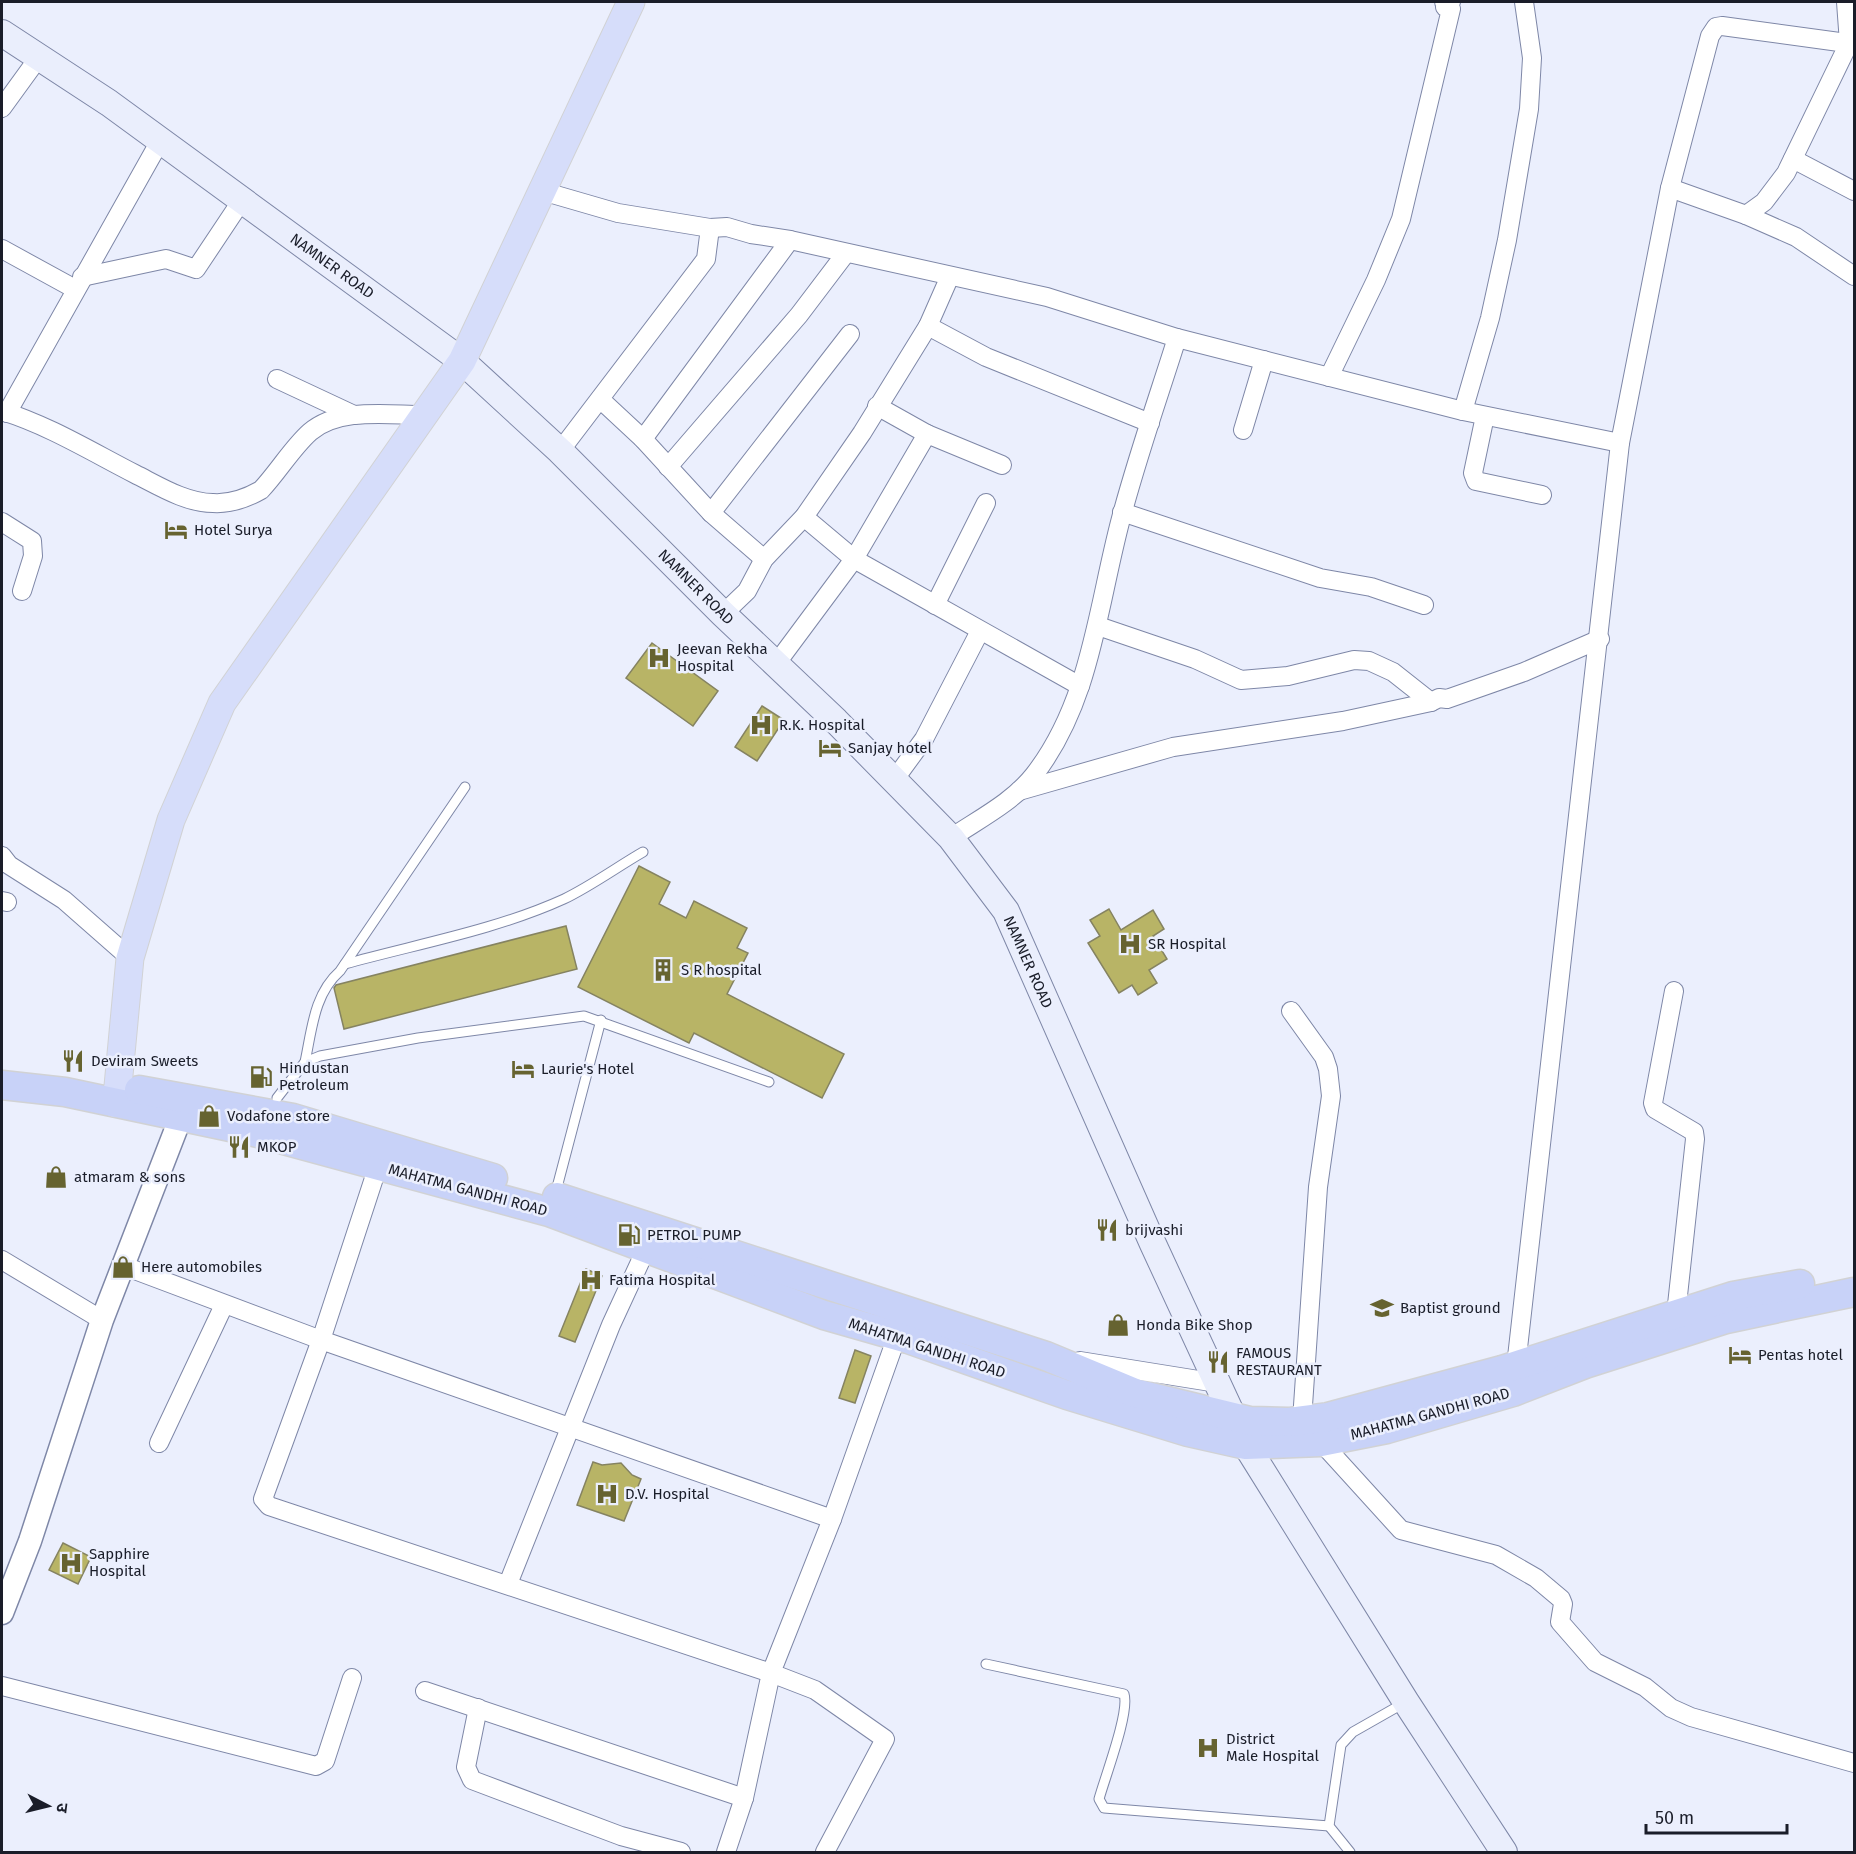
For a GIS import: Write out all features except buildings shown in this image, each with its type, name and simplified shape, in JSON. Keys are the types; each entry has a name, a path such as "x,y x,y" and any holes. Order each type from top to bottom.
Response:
{"highway":[{"name":"MAHATMA GANDHI ROAD","path":"2,1065 183,1109 254,1132 549,1212 824,1316 897,1336 1078,1399 1188,1432 1246,1445 1321,1442 1387,1429 1513,1392 1585,1364 1726,1319 1854,1292"},
{"name":"MAHATMA GANDHI ROAD","path":"2,1084 65,1092 116,1094"},
{"name":"MAHATMA GANDHI ROAD","path":"183,1109 293,1118 617,1214 864,1298 1039,1354 1135,1393 1250,1421 1328,1417 1516,1366 1732,1296 1854,1274"}],"main road":[{"path":"116,1094 130,958 171,820 222,703 462,361 631,2"},
{"name":"NAMNER ROAD","path":"2,33 160,141 462,361 560,451 951,838 1006,911 1153,1244 1246,1445 1406,1702 1504,1852"}],"street":[{"path":"1329,377 1376,280 1407,199 1451,9 1446,8 1451,2 1444,2"},
{"path":"1463,411 1495,296 1514,206 1529,109 1532,58 1524,2"},
{"path":"1746,215 1764,202 1786,173 1852,44 1846,2"},
{"path":"1516,1366 1600,639 1620,443 1670,188 1710,36 1716,27 1852,44"},
{"path":"2,108 39,57"},
{"path":"160,141 4,412 58,435 154,484 192,500 213,503 251,496 261,490 309,432 322,425 354,415 424,415"},
{"path":"1793,159 1854,191"},
{"path":"1670,188 1746,215 1796,237 1854,276"},
{"path":"542,191 618,213 710,228 728,226 750,234 790,240 1047,297 1177,338 1329,377 1485,416 1620,443"},
{"path":"2,249 79,283 166,259 196,269 242,201"},
{"path":"560,451 706,259 710,228"},
{"path":"643,439 790,240"},
{"path":"668,467 799,315 846,253"},
{"path":"723,614 747,591 764,559 804,517 862,433 928,326 950,276"},
{"path":"928,326 986,357 1150,423"},
{"path":"711,513 850,334"},
{"path":"951,838 1019,791 1038,769 1064,725 1080,686 1098,626 1122,512 1177,338"},
{"path":"1243,430 1264,360"},
{"path":"277,379 354,415"},
{"path":"600,399 643,439 711,513 764,559"},
{"path":"877,406 927,434 1002,465"},
{"path":"1485,416 1473,473 1476,481 1542,495"},
{"path":"776,664 854,559 927,434"},
{"path":"935,605 986,503"},
{"path":"1122,512 1320,578 1371,587 1424,605"},
{"path":"804,517 854,559 1080,686"},
{"path":"2,522 32,541 33,556 22,591"},
{"path":"1098,626 1205,663 1241,681 1288,676 1354,660 1369,661 1393,672 1431,702"},
{"path":"894,780 924,740 980,630"},
{"path":"1019,791 1173,747 1343,721 1431,702 1524,672 1600,639"},
{"path":"2,856 9,865 64,900 130,958"},
{"path":"1674,991 1653,1103 1655,1108 1694,1132 1695,1139 1676,1314"},
{"path":"1291,1011 1323,1057 1328,1069 1331,1096 1318,1187 1302,1420"},
{"path":"2,1613 30,1541 102,1320 183,1109"},
{"path":"378,1166 321,1341 262,1494 266,1504 771,1673 815,1690 885,1739 825,1852"},
{"path":"508,1584 611,1324 636,1244"},
{"path":"2,1262 102,1320"},
{"path":"124,1266 321,1341 832,1519"},
{"path":"159,1443 224,1305"},
{"path":"726,1852 744,1797 771,1673 832,1519 897,1336"},
{"path":"1039,1354 1217,1383"},
{"path":"1321,1442 1401,1530 1496,1555 1536,1578 1561,1599 1563,1604 1560,1622 1595,1662 1645,1687 1671,1708 1691,1717 1854,1763"},
{"path":"2,1686 316,1766 325,1761 352,1678"},
{"path":"425,1691 744,1797"},
{"path":"478,1708 466,1767 472,1780 619,1844 681,1852"}],"lane":[{"path":"277,1098 305,1062 318,1000 329,981 345,964 465,786"},
{"path":"345,964 503,921 547,906 566,898 643,852"},
{"path":"305,1062 320,1056 418,1038 585,1016 769,1082"},
{"path":"555,1196 601,1020"},
{"path":"987,1664 1124,1694 1125,1708 1099,1798 1104,1808 1329,1826 1350,1852"},
{"path":"1329,1826 1341,1745 1353,1732 1406,1702"}],"place":[{"name":"Hotel Surya","path":"176,530"},
{"name":"Jeevan Rekha Hospital","path":"659,658"},
{"name":"R.K. Hospital","path":"761,725"},
{"name":"Sanjay hotel","path":"830,748"},
{"name":"SR Hospital","path":"1130,944"},
{"name":"S R hospital","path":"663,970"},
{"name":"Deviram Sweets","path":"73,1061"},
{"name":"Laurie's Hotel","path":"523,1069"},
{"name":"Hindustan Petroleum","path":"261,1077"},
{"name":"Vodafone store","path":"209,1116"},
{"name":"MKOP","path":"239,1147"},
{"name":"atmaram & sons","path":"56,1177"},
{"name":"brijvashi","path":"1107,1230"},
{"name":"PETROL PUMP","path":"629,1235"},
{"name":"Here automobiles","path":"123,1267"},
{"name":"Fatima Hospital","path":"591,1280"},
{"name":"Baptist ground","path":"1382,1308"},
{"name":"Honda Bike Shop","path":"1118,1325"},
{"name":"Pentas hotel","path":"1740,1355"},
{"name":"FAMOUS RESTAURANT","path":"1218,1362"},
{"name":"D.V. Hospital","path":"607,1494"},
{"name":"Sapphire Hospital","path":"71,1563"},
{"name":"District Male Hospital","path":"1208,1748"}]}
